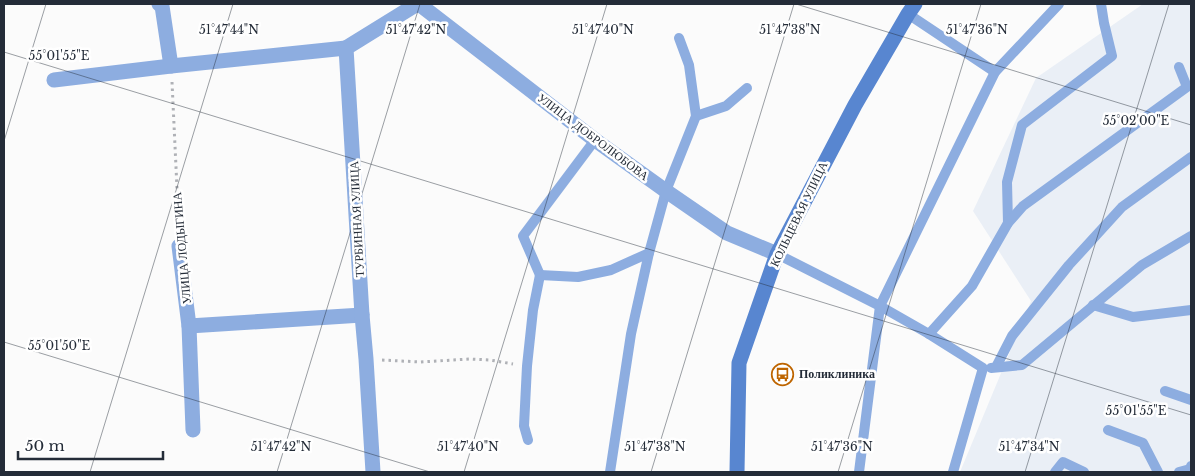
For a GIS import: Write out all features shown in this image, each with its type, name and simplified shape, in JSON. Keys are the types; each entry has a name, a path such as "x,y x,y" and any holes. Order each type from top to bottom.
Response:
{"street":[{"path":"159,4 162,6 171,66"},
{"path":"54,80 346,48 418,4"},
{"name":"УЛИЦА ДОБРОЛЮБОВА","path":"418,4 595,140 666,191 727,233 777,254"},
{"name":"КОЛЬЦЕВАЯ УЛИЦА","path":"737,472 739,364 777,254 855,105 911,9"},
{"name":"ТУРБИННАЯ УЛИЦА","path":"346,48 373,472"},
{"name":"УЛИЦА ЛОДЫГИНА","path":"179,246 189,326 194,430"},
{"path":"189,326 362,315"}],"lane":[{"path":"859,472 880,306 995,72 1059,4"},
{"path":"1008,223 1007,182 1022,125 1112,56 1101,4"},
{"path":"911,9 995,72"},
{"path":"610,472 631,334 649,253 666,191 696,116 689,65 679,38"},
{"path":"929,334 972,286 1008,223 1023,206 1187,87 1179,67"},
{"path":"696,116 726,106 747,88"},
{"path":"528,440 524,426 527,366 533,310 540,275 523,236 595,140"},
{"path":"996,367 1012,336 1069,265 1122,207 1191,158"},
{"path":"777,254 880,306 929,334 982,368 1022,365 1142,265 1191,236"},
{"path":"540,275 578,277 611,270 649,253"},
{"path":"1094,305 1132,317 1191,310"},
{"path":"953,472 982,368"},
{"path":"1165,391 1191,400"},
{"path":"1108,430 1143,443 1158,472"},
{"path":"1055,472 1063,462 1084,472"},
{"path":"1179,472 1190,469 1191,466"}],"path":[{"name":"УЛИЦА ЛОДЫГИНА","path":"171,66 179,246"},
{"path":"366,359 420,362 470,359 527,366"}],"shaded area":[{"path":"1143,4 1191,4 1191,472 960,472 1031,301 973,211 1036,78"}],"place":[{"name":"Поликлиника","path":"783,374"}]}
